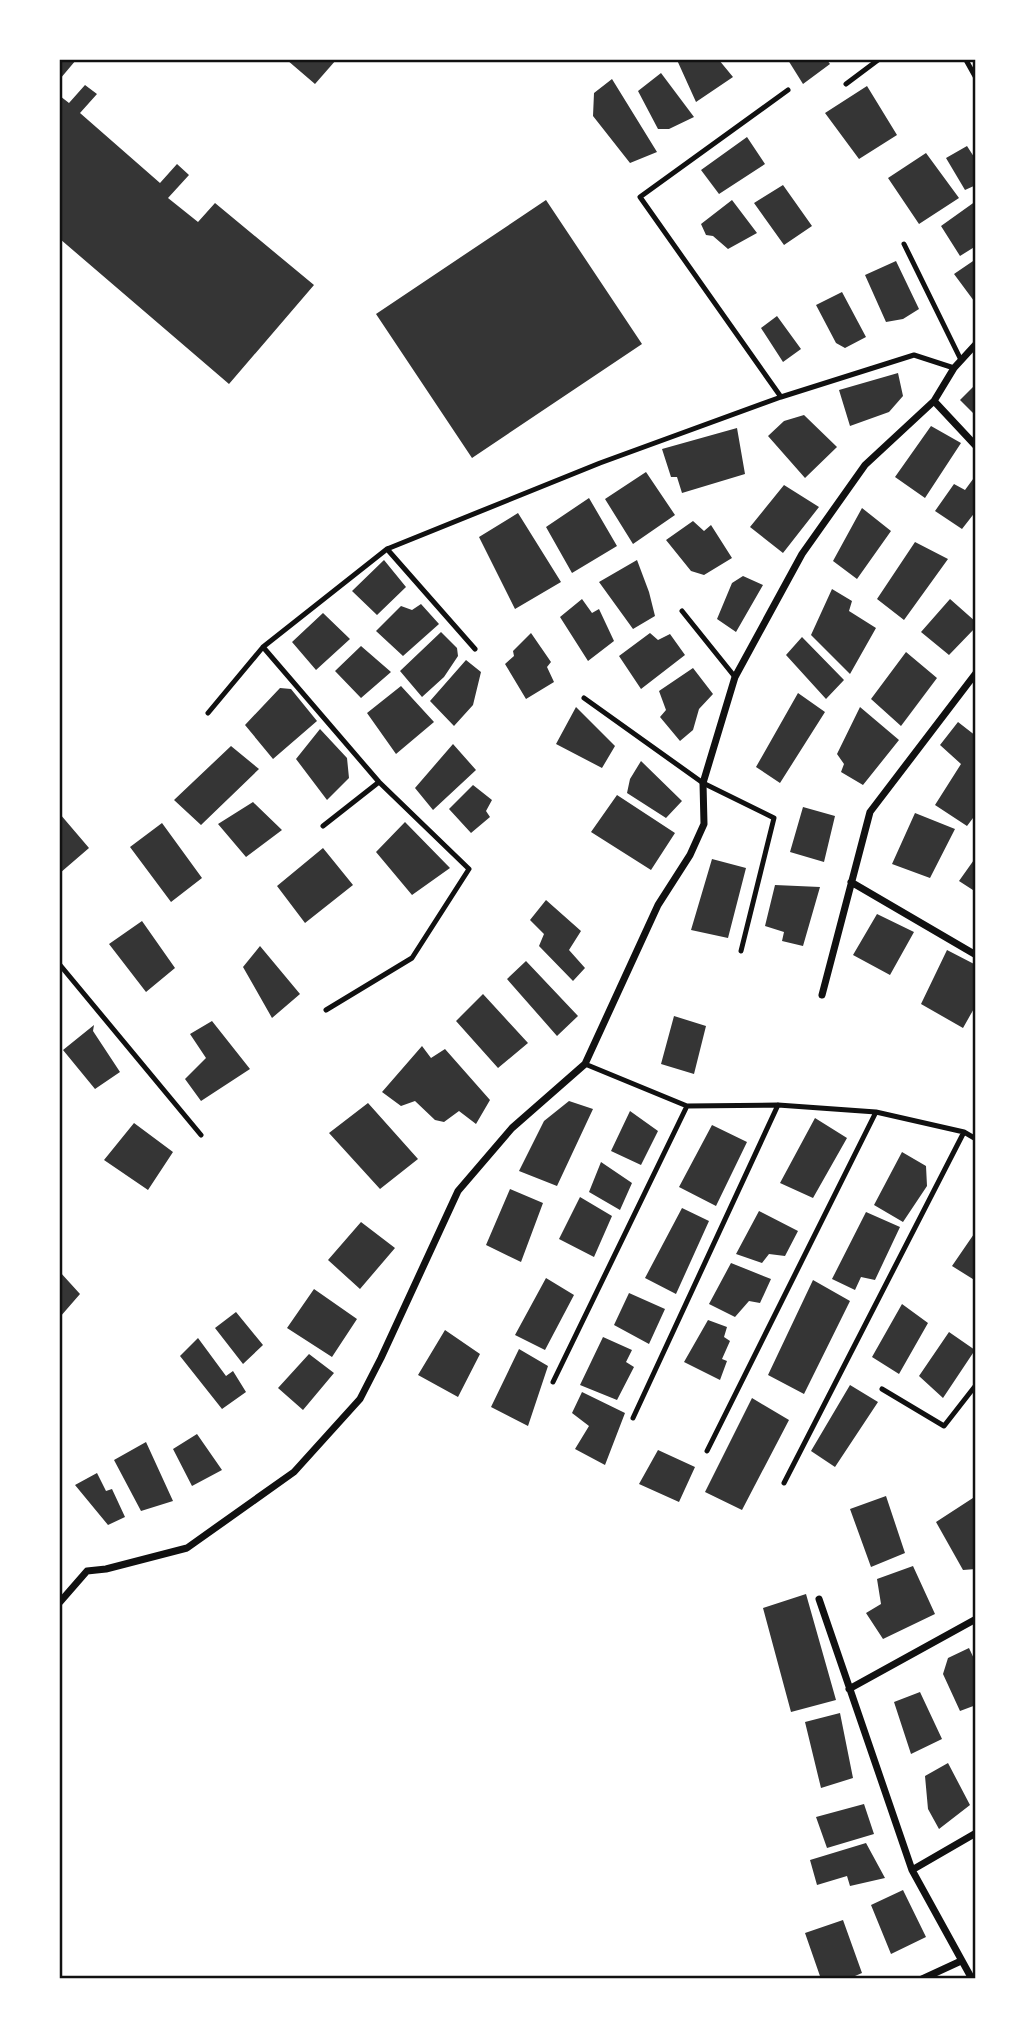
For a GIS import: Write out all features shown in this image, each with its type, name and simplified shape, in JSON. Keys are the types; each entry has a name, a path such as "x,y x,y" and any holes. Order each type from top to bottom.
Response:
{"street":[{"path":"60,1602 87,1571 106,1569 187,1548 294,1472 360,1399 382,1358 458,1191 512,1128 585,1064 658,905 691,855 704,824 703,783 735,677 802,554 865,465 934,401 954,368 975,344"},
{"path":"934,401 975,446"},
{"path":"822,995 870,812 975,673"},
{"path":"851,882 975,955"},
{"path":"820,1599 912,1870 972,1979"},
{"path":"849,1689 975,1619"},
{"path":"912,1870 975,1833"},
{"path":"922,1979 961,1961"}],"lane":[{"path":"846,84 878,60"},
{"path":"966,60 975,78"},
{"path":"781,397 640,197 788,90"},
{"path":"904,244 961,360"},
{"path":"208,713 263,647 387,549 600,463 781,397 914,355 954,368"},
{"path":"387,549 475,649"},
{"path":"682,611 735,677"},
{"path":"263,647 379,782 469,869 412,958 326,1010"},
{"path":"584,698 703,783 774,818 741,951"},
{"path":"323,826 379,782"},
{"path":"60,965 201,1135"},
{"path":"585,1064 687,1106 778,1105 876,1112 964,1132 975,1139"},
{"path":"633,1418 778,1105"},
{"path":"553,1382 687,1106"},
{"path":"706,1451 876,1112"},
{"path":"784,1482 964,1132"},
{"path":"882,1389 944,1426 975,1385"}],"building":[{"path":"60,60 76,60 60,79"},
{"path":"287,60 336,60 315,84"},
{"path":"677,60 719,60 733,77 696,102"},
{"path":"788,60 827,60 830,64 803,84"},
{"path":"661,73 694,117 669,129 658,129 638,91"},
{"path":"612,79 657,152 630,163 593,116 594,93"},
{"path":"85,85 97,94 80,113 160,183 177,164 189,175 168,198 198,222 215,203 314,285 229,384 60,239 60,96 69,103"},
{"path":"867,86 897,135 859,159 825,113"},
{"path":"747,137 765,164 719,194 701,170"},
{"path":"967,146 976,160 976,185 965,190 946,158"},
{"path":"926,153 959,198 919,224 888,178"},
{"path":"783,185 812,226 784,245 754,203"},
{"path":"546,200 642,344 472,458 376,314"},
{"path":"732,200 757,233 728,249 713,236 706,235 701,224"},
{"path":"976,201 976,246 960,256 941,226"},
{"path":"976,259 976,300 974,301 954,274"},
{"path":"896,261 919,309 903,319 886,322 865,275"},
{"path":"842,292 866,337 845,348 836,343 816,305"},
{"path":"777,316 801,349 783,362 761,328"},
{"path":"898,373 903,396 889,412 850,426 839,390"},
{"path":"976,384 976,416 960,400"},
{"path":"804,415 837,447 805,478 768,436 784,421"},
{"path":"931,426 961,443 925,498 895,477"},
{"path":"737,428 745,474 682,493 677,477 671,477 662,449"},
{"path":"646,472 675,515 633,544 605,499"},
{"path":"976,475 976,511 962,529 935,511 954,484 965,490"},
{"path":"784,485 819,507 783,553 750,527"},
{"path":"589,498 617,546 572,573 546,527"},
{"path":"862,508 891,531 857,579 833,561"},
{"path":"518,513 561,582 515,609 479,537"},
{"path":"693,521 704,531 711,525 732,558 704,575 691,571 666,540"},
{"path":"915,542 948,559 904,620 877,599"},
{"path":"384,560 406,587 377,615 352,591"},
{"path":"637,560 655,616 633,629 599,582"},
{"path":"743,576 763,585 736,632 717,619 732,583"},
{"path":"832,589 852,601 849,611 876,628 850,674 811,635"},
{"path":"582,599 592,613 599,609 614,641 588,661 560,617"},
{"path":"950,599 976,622 976,627 949,655 921,632"},
{"path":"421,604 439,624 403,656 376,631 401,606 412,610"},
{"path":"323,613 350,639 316,670 292,642"},
{"path":"441,632 457,648 458,656 444,677 422,697 400,671"},
{"path":"531,633 551,662 547,667 554,682 526,699 505,664 514,656 513,651"},
{"path":"650,633 658,640 670,634 685,655 641,689 619,656"},
{"path":"802,637 844,680 826,699 786,655"},
{"path":"361,646 391,672 361,698 335,671"},
{"path":"906,652 937,678 901,726 871,699"},
{"path":"466,660 481,672 473,705 454,726 430,701"},
{"path":"693,668 713,694 699,709 693,730 680,741 660,717 666,710 659,691"},
{"path":"401,686 434,722 396,754 367,713"},
{"path":"280,688 291,689 317,721 273,759 245,725"},
{"path":"798,693 825,712 780,783 756,767"},
{"path":"576,707 615,746 602,768 556,744"},
{"path":"860,707 899,740 863,785 841,772 844,764 837,754"},
{"path":"958,722 976,736 976,814 967,826 935,805 961,764 940,745"},
{"path":"320,729 347,758 349,778 327,800 296,759"},
{"path":"453,744 476,770 433,810 415,788"},
{"path":"231,746 259,769 201,825 174,800"},
{"path":"641,761 682,801 666,818 627,793 630,779"},
{"path":"473,785 492,800 486,811 490,817 471,833 449,809"},
{"path":"617,795 675,833 651,870 591,832"},
{"path":"253,802 282,830 246,857 218,824"},
{"path":"803,807 835,816 824,862 790,852"},
{"path":"915,813 955,829 930,878 892,864"},
{"path":"60,814 89,848 60,873"},
{"path":"405,822 450,868 412,895 376,852"},
{"path":"162,823 202,878 171,902 130,847"},
{"path":"323,848 353,885 305,923 277,886"},
{"path":"976,857 976,892 959,881"},
{"path":"712,859 746,868 728,938 691,930"},
{"path":"775,885 820,887 803,946 782,941 784,932 765,926"},
{"path":"546,900 581,931 569,950 585,968 573,981 539,946 544,934 530,920"},
{"path":"877,914 914,932 890,975 853,955"},
{"path":"142,921 175,968 146,992 109,944"},
{"path":"260,946 300,994 272,1018 243,967"},
{"path":"947,950 976,965 976,1005 963,1028 921,1004"},
{"path":"526,961 578,1016 557,1036 507,979"},
{"path":"483,994 528,1043 498,1068 456,1021"},
{"path":"674,1016 706,1026 694,1074 661,1064"},
{"path":"212,1021 250,1069 201,1101 185,1079 206,1058 190,1034"},
{"path":"94,1025 93,1031 120,1072 95,1089 63,1050"},
{"path":"422,1046 431,1058 445,1049 490,1100 476,1124 459,1111 444,1122 435,1120 415,1101 401,1106 382,1092"},
{"path":"569,1101 593,1109 557,1186 519,1171 544,1121"},
{"path":"368,1103 418,1159 380,1189 329,1133"},
{"path":"630,1111 658,1131 641,1165 611,1151"},
{"path":"815,1118 847,1138 813,1198 780,1183"},
{"path":"134,1123 173,1152 148,1190 104,1160"},
{"path":"712,1125 747,1142 716,1206 679,1187"},
{"path":"902,1152 926,1166 927,1186 903,1222 874,1205"},
{"path":"601,1162 632,1183 620,1210 589,1192"},
{"path":"510,1189 543,1203 521,1262 486,1245"},
{"path":"580,1197 612,1216 594,1257 559,1239"},
{"path":"682,1208 709,1221 676,1294 645,1278"},
{"path":"759,1211 798,1231 785,1256 769,1254 762,1263 736,1254"},
{"path":"866,1212 900,1227 875,1280 861,1277 855,1290 832,1279"},
{"path":"361,1222 395,1248 360,1289 328,1260"},
{"path":"976,1231 976,1281 952,1266"},
{"path":"731,1263 771,1279 760,1303 749,1301 735,1317 709,1304"},
{"path":"60,1272 80,1294 60,1317"},
{"path":"546,1278 574,1295 545,1350 515,1335"},
{"path":"813,1280 850,1301 804,1394 768,1375"},
{"path":"314,1289 357,1319 332,1357 287,1328"},
{"path":"629,1293 665,1309 649,1344 614,1325"},
{"path":"902,1304 928,1323 899,1374 872,1357"},
{"path":"236,1312 263,1345 243,1364 215,1328"},
{"path":"708,1320 727,1327 724,1337 730,1341 722,1359 727,1361 720,1380 684,1362"},
{"path":"445,1330 480,1354 458,1397 418,1375"},
{"path":"949,1332 975,1350 943,1398 919,1376"},
{"path":"603,1337 632,1350 626,1362 634,1367 617,1400 580,1385"},
{"path":"198,1338 226,1376 233,1371 246,1392 222,1409 180,1356"},
{"path":"519,1349 548,1366 528,1426 491,1407"},
{"path":"309,1354 334,1373 303,1410 278,1388"},
{"path":"850,1385 878,1402 835,1467 811,1451"},
{"path":"582,1392 625,1413 605,1465 575,1449 589,1426 572,1413"},
{"path":"752,1398 789,1420 742,1510 705,1492"},
{"path":"197,1434 222,1470 192,1486 173,1449"},
{"path":"146,1442 173,1501 141,1511 114,1460"},
{"path":"658,1450 695,1467 679,1502 639,1484"},
{"path":"97,1473 106,1491 112,1489 125,1517 108,1525 75,1485"},
{"path":"886,1496 905,1553 871,1567 850,1509"},
{"path":"976,1496 976,1569 963,1570 936,1522"},
{"path":"913,1566 935,1614 883,1639 866,1613 881,1604 877,1579"},
{"path":"806,1594 836,1700 791,1712 763,1608"},
{"path":"969,1648 976,1663 976,1705 960,1711 943,1674 948,1658"},
{"path":"920,1692 942,1739 911,1754 894,1702"},
{"path":"840,1713 853,1778 821,1788 805,1722"},
{"path":"948,1763 970,1805 939,1829 928,1809 925,1776"},
{"path":"864,1804 874,1834 827,1848 816,1817"},
{"path":"866,1843 885,1878 850,1886 847,1876 817,1885 810,1860"},
{"path":"903,1890 926,1937 891,1954 871,1905"},
{"path":"843,1920 862,1973 848,1979 821,1979 805,1933"}]}
